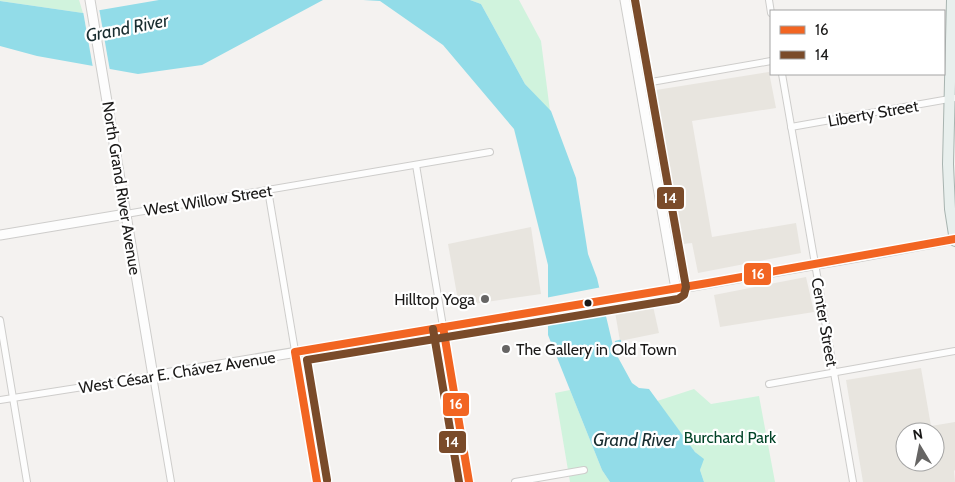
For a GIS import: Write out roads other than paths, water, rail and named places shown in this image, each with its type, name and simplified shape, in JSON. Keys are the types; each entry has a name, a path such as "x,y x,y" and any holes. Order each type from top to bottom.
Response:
{"main road":[{"path":"952,0 952,99 948,180 955,240"}],"street":[{"name":"North Grand River Avenue","path":"90,0 153,376"},
{"path":"625,0 676,289"},
{"path":"640,84 770,61"},
{"name":"Center Street","path":"782,75 853,482"},
{"name":"Liberty Street","path":"792,127 952,99"},
{"name":"West Willow Street","path":"0,235 490,152"},
{"path":"416,165 469,482"},
{"path":"268,190 317,482"},
{"name":"West César E. Chávez Avenue","path":"0,400 676,289 955,240"},
{"path":"0,320 27,482"},
{"path":"769,384 955,351"},
{"path":"153,376 171,482"},
{"path":"515,482 584,470"}],"water":[{"name":"Grand River","path":"159,0 323,0 202,65 138,74 37,56 0,46 0,1 83,13"},
{"name":"Grand River","path":"363,0 470,0 481,4 525,84 551,111 576,178 588,254 597,278 614,350 632,383 639,388 649,389 695,452 704,459 700,470 704,482 610,482 602,470 548,335 548,265 514,129 443,45 380,1"}],"waterway":[{"path":"616,342 620,341"}],"place":[{"name":"Hilltop Yoga","path":"485,299"},
{"name":"The Gallery in Old Town","path":"506,349"}],"park label":[{"name":"Burchard Park","path":"730,437"}]}
